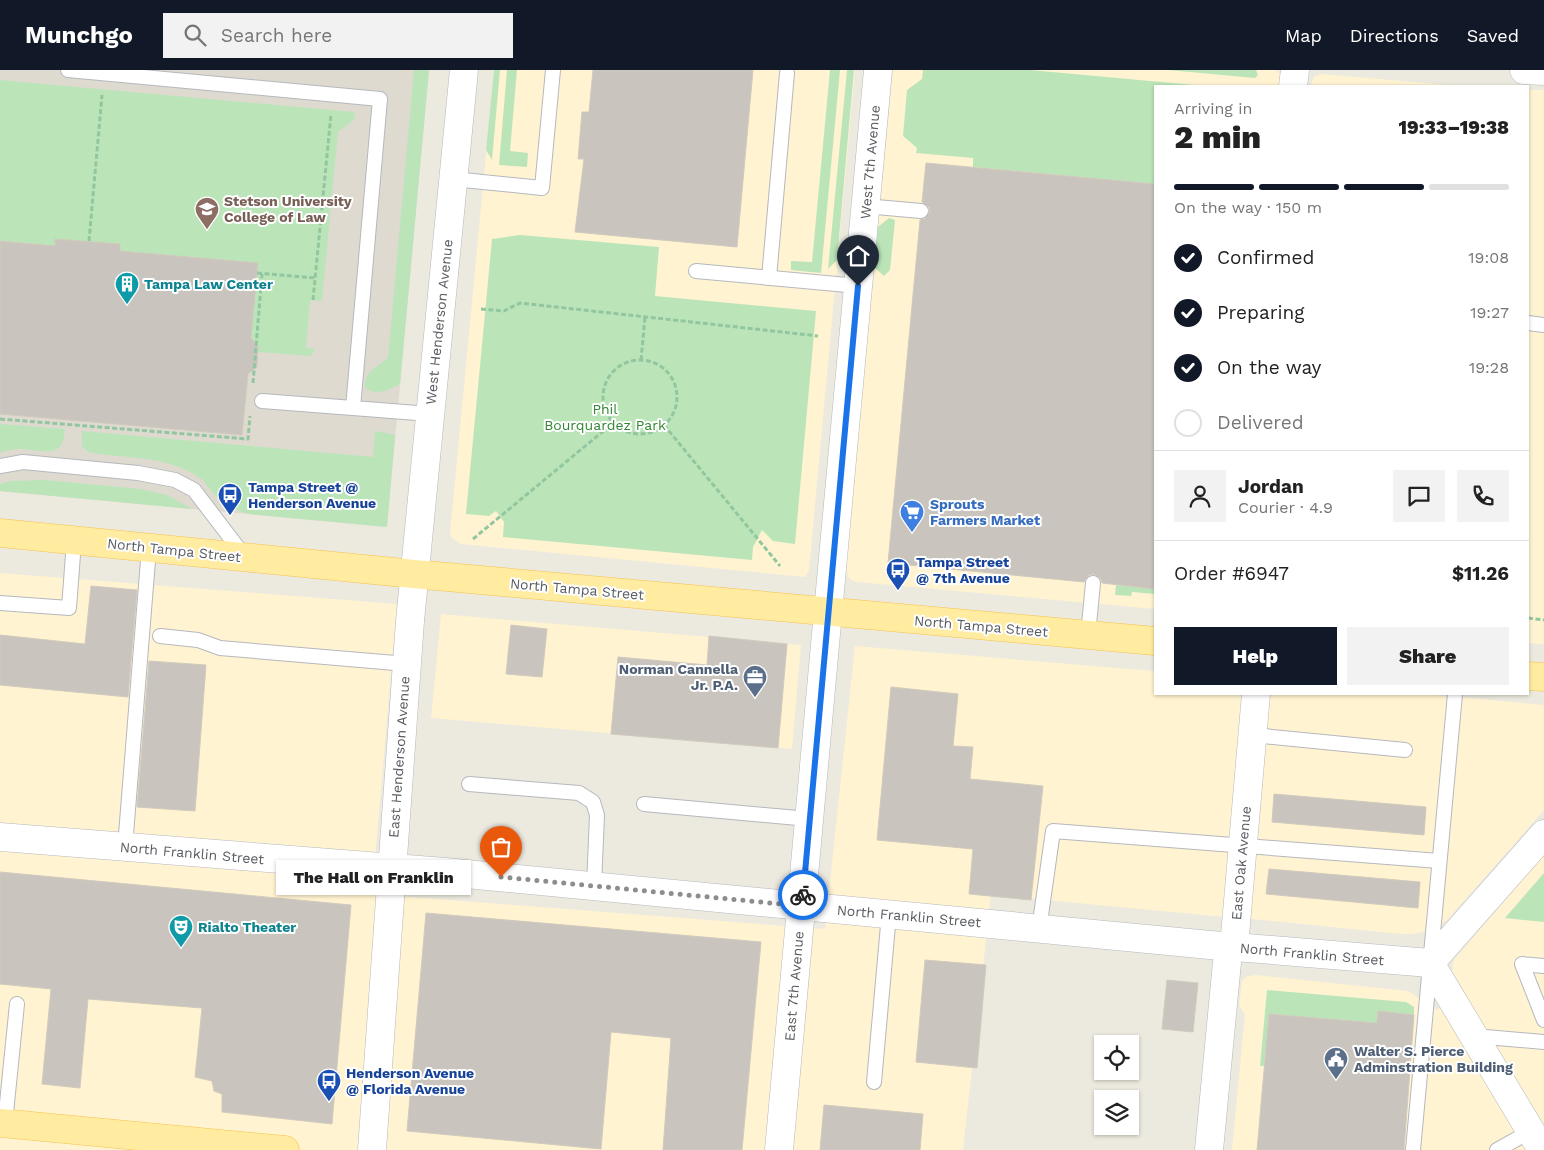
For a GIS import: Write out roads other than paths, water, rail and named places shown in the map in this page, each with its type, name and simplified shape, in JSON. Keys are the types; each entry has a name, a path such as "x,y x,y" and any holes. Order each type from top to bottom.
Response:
{"main road":[{"name":"North Tampa Street","path":"0,533 414,574 1154,641"},
{"path":"1529,676 1544,677"},
{"path":"3,1123 106,1141 285,1150"}],"street":[{"name":"West Henderson Avenue","path":"414,574 464,70"},
{"name":"West 7th Avenue","path":"828,612 878,70"},
{"path":"1293,85 1295,70"},
{"path":"1524,70 1544,71"},
{"name":"East Henderson Avenue","path":"372,1150 391,868 414,574"},
{"name":"East 7th Avenue","path":"779,1150 828,612"},
{"name":"East Oak Avenue","path":"1209,1150 1228,952 1234,947 1256,695"},
{"path":"1536,1141 1430,963 1544,834"},
{"name":"North Franklin Street","path":"0,837 391,868 1234,947 1430,963"}],"lane":[{"path":"68,70 380,99 353,408"},
{"path":"453,179 542,188 553,70"},
{"path":"769,278 787,73"},
{"path":"865,206 921,211"},
{"path":"696,272 858,286"},
{"path":"1529,323 1544,325"},
{"path":"257,396 353,408 430,414"},
{"path":"0,466 23,462 138,473 175,480 194,490 246,558"},
{"path":"0,604 69,608 74,540"},
{"path":"125,847 149,548"},
{"path":"1088,635 1093,582"},
{"path":"160,636 198,640 220,648 406,664"},
{"path":"1413,1150 1455,695"},
{"path":"1253,736 1405,750"},
{"path":"470,784 578,793 592,802 596,815 594,886"},
{"path":"644,804 809,819"},
{"path":"1040,929 1053,831 1439,861"},
{"path":"874,1082 889,914"},
{"path":"1544,966 1522,964 1544,1020"},
{"path":"3,1123 17,1004"},
{"path":"1474,1036 1544,1042"},
{"path":"1498,1150 1536,1141"}],"place":[{"name":"Stetson University College of Law","path":"207,230"},
{"name":"Tampa Law Center","path":"127,305"},
{"name":"Tampa Street @ Henderson Avenue","path":"230,516"},
{"name":"Sprouts Farmers Market","path":"912,533"},
{"name":"Tampa Street @ 7th Avenue","path":"898,591"},
{"name":"Norman Cannella Jr. P.A.","path":"755,698"},
{"name":"The Hall on Franklin","path":"501,877"},
{"name":"Rialto Theater","path":"181,948"},
{"name":"Walter S. Pierce Adminstration Building","path":"1336,1080"},
{"name":"Henderson Avenue @ Florida Avenue","path":"329,1102"}],"park label":[{"name":"Phil Bourquardez Park","path":"605,418"}]}
